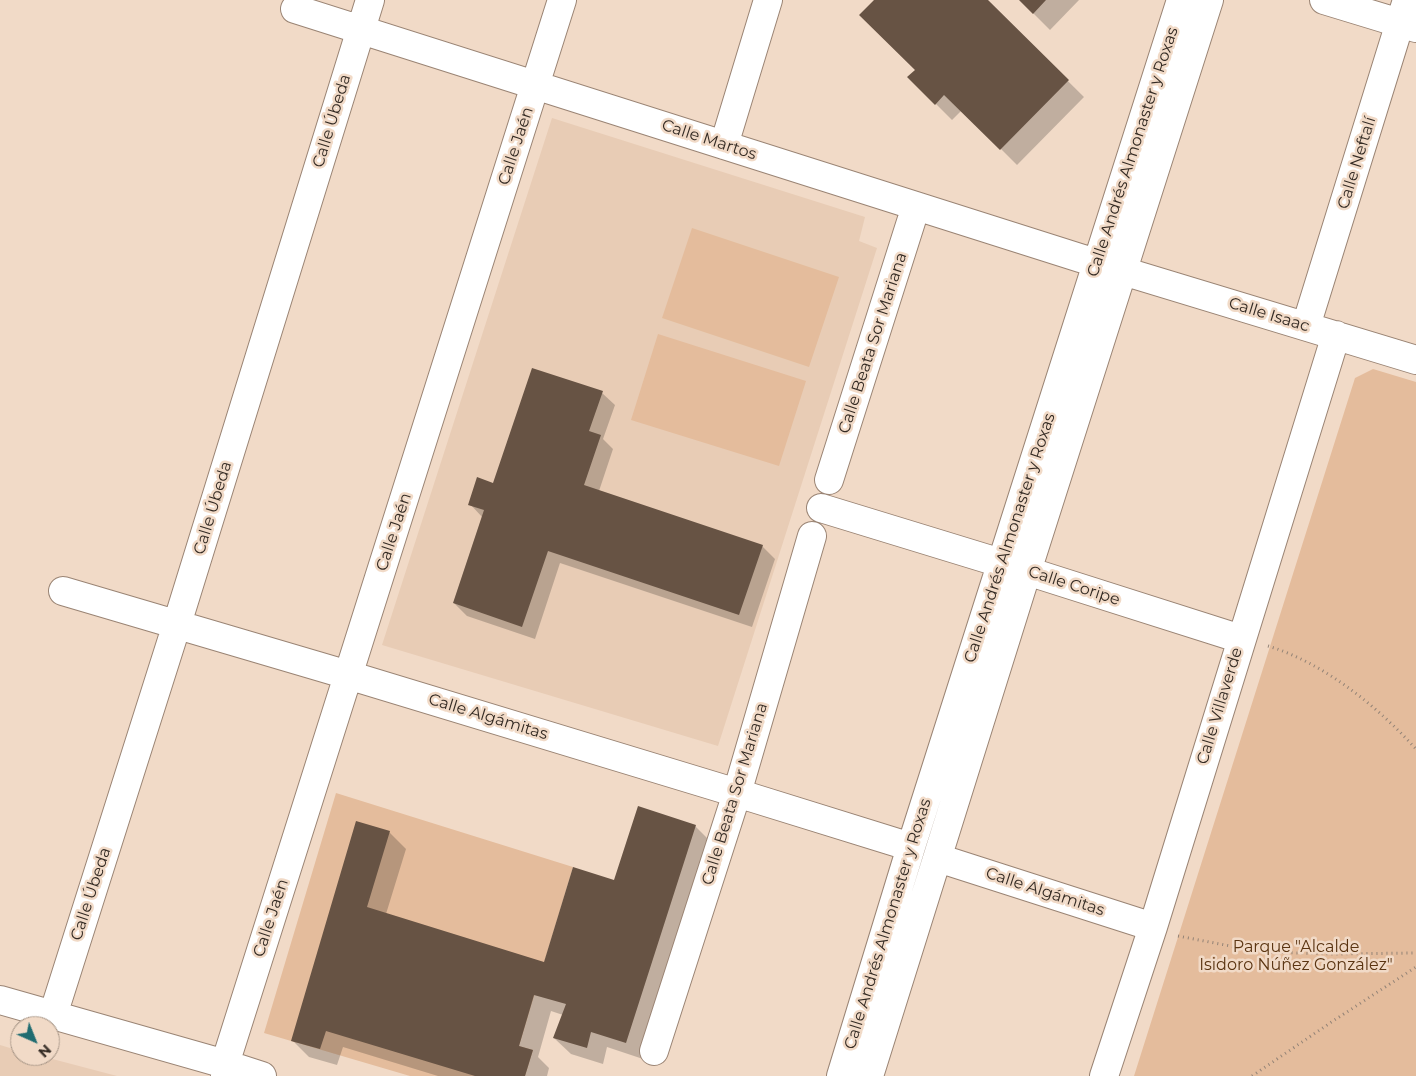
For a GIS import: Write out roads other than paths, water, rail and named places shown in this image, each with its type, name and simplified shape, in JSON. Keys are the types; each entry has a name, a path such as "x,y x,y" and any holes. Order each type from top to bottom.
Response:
{"street":[{"name":"Calle Úbeda","path":"53,1015 177,624 370,0"},
{"name":"Calle Jaén","path":"225,1070 562,0"},
{"path":"724,145 768,0"},
{"name":"Calle Andrés Almonaster y Roxas","path":"1110,267 1181,0"},
{"name":"Calle Andrés Almonaster y Roxas","path":"841,1076 911,847 1014,568 1110,267 1209,0"},
{"path":"1324,0 1408,17"},
{"name":"Calle Martos","path":"295,9 1110,267"},
{"name":"Calle Neftalí","path":"1306,326 1408,17"},
{"name":"Calle Beata Sor Mariana","path":"830,480 916,206"},
{"name":"Calle Isaac","path":"1110,267 1416,360"},
{"name":"Calle Villaverde","path":"1104,1076 1336,336"},
{"name":"Calle Coripe","path":"821,508 1241,639"},
{"name":"Calle Beata Sor Mariana","path":"654,1051 737,793 812,536"},
{"name":"Calle Andrés Almonaster y Roxas","path":"869,1076 938,858 1014,568"},
{"name":"Calle Algámitas","path":"63,591 348,675 911,847"},
{"name":"Calle Algámitas","path":"938,858 1152,927"},
{"path":"0,1000 225,1070 262,1076"}],"park label":[{"name":"Parque \"Alcalde Isidoro Núñez González\"","path":"1296,956"}]}
